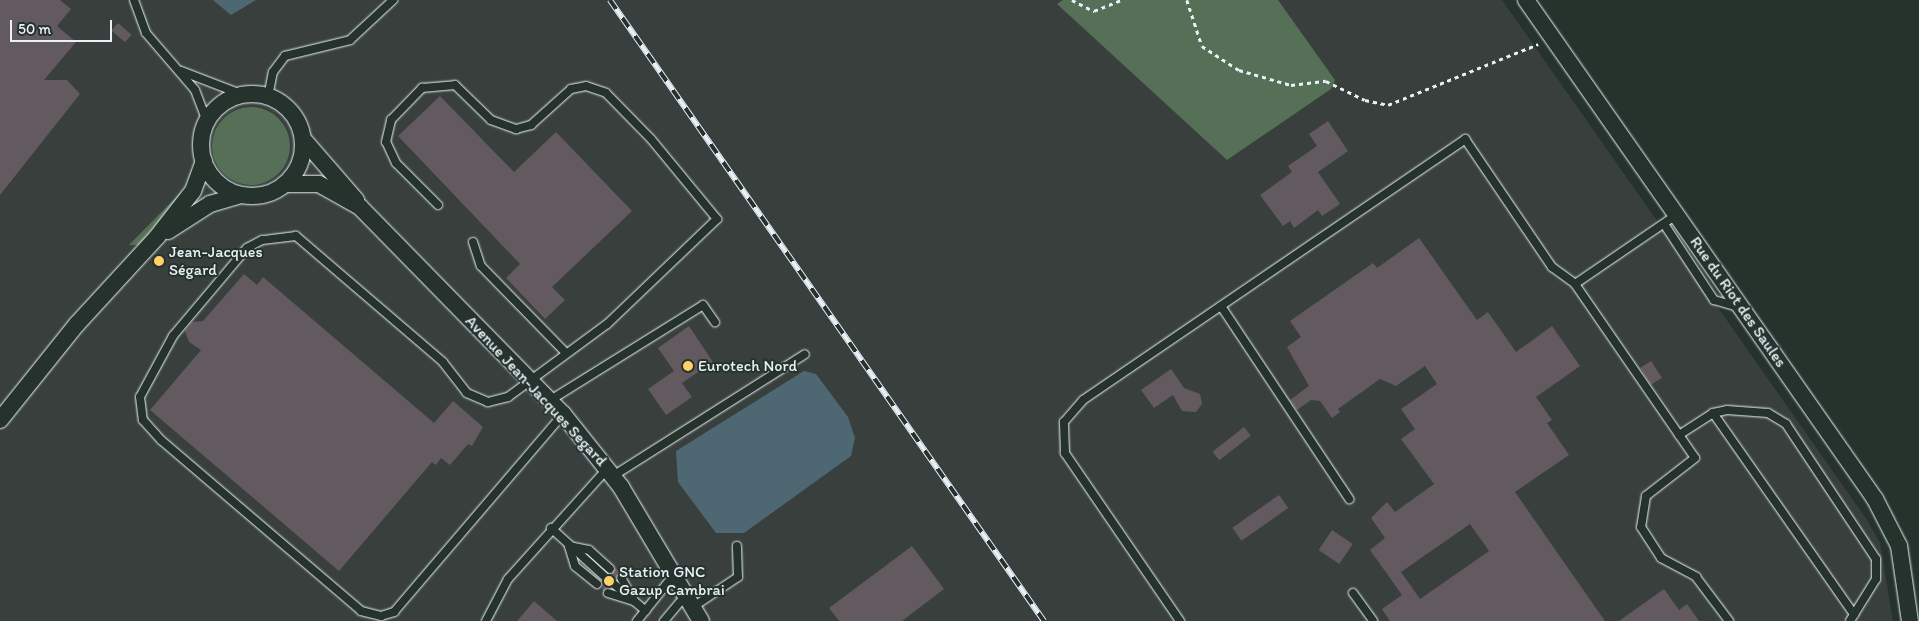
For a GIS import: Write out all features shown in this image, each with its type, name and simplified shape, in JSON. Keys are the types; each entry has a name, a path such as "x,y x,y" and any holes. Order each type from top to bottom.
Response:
{"street":[{"name":"Rue du Riot des Saules","path":"1526,0 1556,39 1670,220 1740,306 1885,516 1903,558 1910,621"},
{"path":"157,237 210,204 241,195 264,195 285,184 300,164 303,139 291,113 268,97 244,95 222,104 207,122 201,141 204,161 218,183 241,195"},
{"name":"Avenue Jean-Jacques Segard","path":"303,139 360,207 562,414 611,472 701,621"},
{"path":"0,420 83,318 157,237 193,190 204,161"},
{"name":"Avenue Jean-Jacques Segard","path":"285,184 320,184 360,207"}],"lane":[{"path":"134,0 151,40 182,71 200,100 207,122"},
{"path":"268,97 273,72 285,56 350,40 393,0"},
{"path":"182,71 244,95"},
{"path":"438,205 396,163 386,142 391,120 422,88 436,84 459,88 491,120 509,129 531,125 571,89 596,87 679,170 714,212 715,224 607,324 503,399 474,398 443,362 293,234 269,237 247,248 194,309 145,384 140,404 143,420 161,440 361,611 381,616 394,612 562,414"},
{"path":"1180,621 1065,453 1061,432 1072,410 1083,400 1465,140 1552,266 1575,284 1695,458 1646,496 1641,527 1661,558 1696,577 1729,621"},
{"path":"1575,284 1670,220"},
{"path":"473,242 480,266 566,353"},
{"path":"549,401 703,305 715,322"},
{"path":"1221,306 1349,499"},
{"path":"486,621 508,579 551,528 611,472 805,354"},
{"path":"1679,435 1713,413 1768,413 1786,424 1876,559 1876,579 1852,618 1713,413"},
{"path":"551,528 604,576"},
{"path":"569,546 588,550 610,568"},
{"path":"569,546 575,566 597,584"},
{"path":"664,621 690,601 738,577 737,546"},
{"path":"637,621 674,575"},
{"path":"621,578 634,602"},
{"path":"615,586 646,611"},
{"path":"608,593 634,602"},
{"path":"1353,593 1373,621"}],"path":[{"path":"1072,0 1094,11 1121,0"},
{"path":"1187,0 1202,46 1239,70 1291,85 1326,81 1365,100 1388,105 1519,48 1556,39"}],"shaded area":[{"path":"0,0 1502,0 1867,520 1880,543 1893,621 0,621"}],"green space":[{"path":"1063,0 1278,0 1335,80 1331,89 1227,160 1057,4"},
{"path":"251,107 266,110 279,118 287,131 290,146 287,161 279,174 266,182 251,185 236,182 223,174 215,161 212,146 215,131 223,118 236,110"},
{"path":"190,183 140,245 129,245"}],"water":[{"path":"213,0 256,0 231,15"},
{"path":"804,371 816,374 848,417 855,438 851,456 744,533 716,533 678,482 676,451"}],"building":[{"path":"0,0 60,0 71,9 57,26 76,42 44,80 67,80 80,94 0,195"},
{"path":"118,23 132,35 125,42 111,31"},
{"path":"440,96 514,172 556,132 632,211 552,287 565,300 545,319 506,278 520,264 398,136"},
{"path":"1328,121 1348,151 1318,172 1340,204 1322,216 1318,210 1294,228 1290,221 1283,226 1260,195 1292,172 1288,166 1317,146 1309,134"},
{"path":"1419,238 1477,320 1488,312 1516,352 1552,326 1580,366 1536,397 1552,420 1547,423 1569,455 1515,492 1605,621 1390,621 1382,609 1402,595 1370,550 1385,538 1371,518 1387,502 1395,512 1434,484 1401,439 1415,429 1401,409 1437,384 1425,366 1396,386 1380,379 1338,409 1340,412 1332,418 1320,401 1311,400 1297,410 1290,400 1309,386 1287,347 1301,337 1290,321 1373,263 1377,268","holes":["1470,524 1489,551 1420,599 1401,572"]},
{"path":"244,274 257,285 263,277 434,423 453,401 483,427 472,446 468,444 450,465 441,458 436,465 432,462 339,571 150,410 201,350 189,342 185,331 192,322 203,321"},
{"name":"Eurotech Nord","path":"689,326 713,362 682,383 692,397 666,415 648,389 674,371 658,348"},
{"path":"1651,361 1662,378 1651,385 1640,368"},
{"path":"1171,369 1184,388 1200,394 1202,404 1196,412 1182,411 1173,395 1154,408 1141,390"},
{"path":"1244,427 1251,436 1219,460 1212,452"},
{"path":"1279,495 1288,508 1241,541 1232,528"},
{"path":"1332,530 1353,544 1339,564 1319,550"},
{"path":"912,546 944,589 902,621 839,621 829,608"},
{"path":"615,568 621,572 603,591 602,581 608,580"},
{"path":"1664,589 1679,610 1687,604 1699,621 1619,621"},
{"path":"534,601 557,621 517,621"}],"railway":[{"path":"610,0 1044,621"}],"place":[{"name":"Jean-Jacques Ségard","path":"159,261"},
{"name":"Eurotech Nord","path":"688,366"},
{"name":"Station GNC Gazup Cambrai","path":"609,581"}]}
